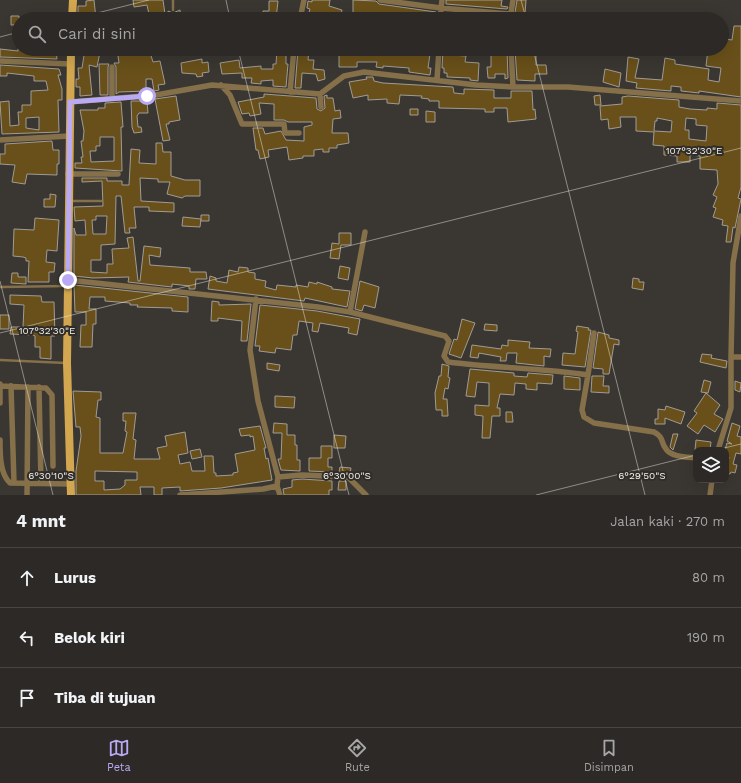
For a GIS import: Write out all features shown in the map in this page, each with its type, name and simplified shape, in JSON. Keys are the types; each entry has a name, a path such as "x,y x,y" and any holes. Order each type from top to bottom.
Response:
{"main road":[{"path":"72,12 73,0"},
{"path":"71,56 67,363 71,495"}],"street":[{"path":"301,12 304,0"},
{"path":"380,0 476,12"},
{"path":"441,12 442,0"},
{"path":"511,12 513,0"},
{"path":"290,92 293,56"},
{"path":"437,80 439,56"},
{"path":"511,56 513,87"},
{"path":"0,61 70,64"},
{"path":"112,67 112,98"},
{"path":"70,102 151,96 202,86 221,85 320,94 344,76 364,72 513,87 568,86 741,101"},
{"path":"221,85 230,96 242,124 284,124 285,133 299,133"},
{"path":"320,94 322,107"},
{"path":"0,140 69,136"},
{"path":"68,174 118,174"},
{"path":"719,447 731,408 733,263 741,216"},
{"path":"350,312 365,232"},
{"path":"68,283 256,299 350,312 444,336 449,341 444,356 448,362 483,366 562,371 588,375"},
{"path":"256,299 250,350 258,401 278,477 276,486 280,495"},
{"path":"594,333 582,410 584,418 594,423 654,432 662,437 665,449 668,451 675,455 693,458"},
{"path":"731,357 741,357"},
{"path":"0,403 0,385 46,388 52,395 54,466"},
{"path":"11,386 14,483"},
{"path":"27,495 28,387"},
{"path":"39,388 40,483"},
{"path":"0,440 0,474 3,479 10,483 71,484"},
{"path":"278,477 302,475 348,477 366,495"},
{"path":"710,495 712,483"},
{"path":"180,495 248,490 276,486"}],"lane":[{"path":"169,0 173,4"},
{"path":"173,0 173,10"},
{"path":"68,201 101,200"},
{"path":"0,287 68,283"},
{"path":"0,360 67,363"}],"building":[{"path":"94,0 95,12 78,12 78,6 86,6 86,1"},
{"path":"133,0 163,0 165,12 148,12 147,5 134,7"},
{"path":"312,0 330,0 329,6 342,10 342,12 309,12 310,9 307,8 308,1 312,2"},
{"path":"353,0 376,1 379,4 436,12 353,12"},
{"path":"446,0 502,0 501,6 508,7 507,9 446,4"},
{"path":"517,0 526,0 525,12 515,12"},
{"path":"269,1 278,1 277,12 263,12 269,11"},
{"path":"734,26 741,26 741,97 699,91 699,93 681,91 681,87 671,86 671,91 636,88 637,83 626,81 628,57 639,59 635,78 662,80 665,58 675,60 675,64 709,69 708,80 719,82 721,68 706,66 707,56 729,56 729,40 732,40"},
{"path":"0,49 12,50 12,56 57,56 57,59 0,57"},
{"path":"84,56 99,56 97,67 89,65 92,95 80,96 80,87 76,87 76,79 79,79 78,68 82,68"},
{"path":"118,56 151,56 153,62 160,61 165,84 158,85 159,90 154,91 152,79 146,79 146,91 119,92 116,94 116,67 114,63 119,63"},
{"path":"277,56 286,56 286,64 288,64 286,87 273,86 273,80 261,81 261,84 251,83 252,78 242,78 242,73 222,74 220,63 239,60 240,68 261,66 261,69 273,69 273,64 276,64"},
{"path":"297,56 308,56 308,60 314,60 313,69 324,70 325,79 318,81 316,74 302,73 301,88 295,88"},
{"path":"339,56 430,56 428,68 431,68 430,75 409,72 409,68 383,66 383,68 376,67 377,62 357,62 357,67 339,67"},
{"path":"443,56 466,56 465,62 479,63 478,81 470,80 470,78 447,77 447,73 444,73 444,68 442,68"},
{"path":"491,56 507,56 508,78 505,79 505,74 495,74 495,78 488,78 487,67 491,67"},
{"path":"515,56 536,56 536,65 546,65 547,74 535,74 535,81 517,80"},
{"path":"202,59 202,63 208,62 209,72 202,73 203,76 197,77 196,74 182,73 181,63"},
{"path":"99,64 109,64 108,95 100,95"},
{"path":"0,65 59,69 61,75 58,75 62,89 62,100 58,100 59,132 2,134 0,102 9,101 10,126 19,125 18,112 22,112 22,105 31,105 31,91 48,90 46,81 34,81 34,76 7,73 7,76 0,76","holes":["39,117 39,130 26,128 26,118"]},
{"path":"605,69 621,73 619,87 603,82"},
{"path":"366,77 373,77 374,81 383,83 453,87 454,93 464,94 464,89 494,90 494,98 511,98 511,91 532,91 533,110 535,109 536,119 508,122 507,108 494,108 494,112 485,112 485,109 439,108 439,101 429,101 429,99 421,98 422,96 400,95 399,104 387,103 387,99 368,100 368,95 353,98 349,82 367,79"},
{"path":"264,94 316,98 317,109 321,111 325,108 324,96 327,95 327,98 333,98 335,111 340,110 341,118 333,119 332,133 348,133 349,143 337,145 337,148 329,148 329,152 323,152 323,149 314,150 314,156 303,156 303,158 289,160 287,147 268,150 269,157 260,159 258,150 256,150 253,128 263,128 265,134 281,131 286,140 304,141 304,127 312,125 312,122 288,122 284,120 274,120 274,104 259,103 261,114 250,116 249,113 242,114 238,102 264,97"},
{"path":"600,95 601,105 595,105 594,96"},
{"path":"176,96 180,120 166,124 170,140 163,141 155,99"},
{"path":"628,96 679,100 679,107 690,109 717,109 717,103 741,105 741,187 738,198 741,199 735,228 733,227 731,242 726,242 728,226 722,225 723,220 713,217 716,208 713,207 717,197 713,195 718,184 717,170 700,169 700,156 690,155 690,162 677,162 677,156 664,155 664,146 653,145 654,132 636,131 636,117 620,117 621,127 609,129 608,119 601,120 600,106 622,104 622,97","holes":["657,118 672,121 671,132 654,131 655,121 657,121","686,118 696,119 696,125 707,126 706,141 689,139 689,130 685,130"]},
{"path":"131,101 147,101 148,113 139,113 137,116 138,127 141,127 142,132 134,133 132,127"},
{"path":"121,102 123,127 121,127 122,171 75,168 75,163 82,163 81,157 83,157 81,141 83,141 84,131 80,110 98,110 98,108 105,108 105,103","holes":["100,137 114,137 114,161 91,162 90,151 96,151 96,146 100,146"]},
{"path":"410,109 418,109 418,115 410,115"},
{"path":"426,111 435,112 435,122 426,122"},
{"path":"52,141 53,150 59,150 57,175 27,174 25,184 12,182 15,165 0,164 0,154 5,154 5,144"},
{"path":"156,143 162,143 163,152 171,152 171,176 185,180 200,180 200,196 185,196 182,198 167,194 170,182 158,182 158,179 140,178 141,201 174,203 174,212 149,211 149,207 134,207 136,228 129,228 130,233 125,233 121,196 116,196 115,244 101,245 101,260 91,260 91,272 107,273 107,264 113,264 112,249 129,248 127,238 133,237 138,281 140,281 144,246 161,248 160,257 149,255 150,265 190,268 190,272 206,272 207,279 196,279 195,289 189,289 189,286 172,284 172,287 128,282 129,277 93,278 74,276 74,228 76,235 86,235 85,220 75,221 74,207 103,206 102,181 82,182 82,178 107,178 107,181 122,181 122,185 129,185 131,149 140,150 139,163 156,164","holes":["96,216 107,216 106,234 93,234 92,220 96,220"]},
{"path":"50,194 56,195 55,207 44,207 44,199 50,199"},
{"path":"201,215 209,215 209,221 201,221"},
{"path":"183,217 201,219 200,227 182,226"},
{"path":"35,218 59,220 57,251 47,250 46,262 55,263 54,272 49,272 49,282 28,282 29,261 26,261 26,258 23,257 13,256 14,229 34,230"},
{"path":"339,233 351,233 351,245 341,245 339,259 330,258 332,243 339,244"},
{"path":"340,266 350,268 348,280 338,278"},
{"path":"239,267 248,268 248,272 255,273 255,279 266,281 265,287 276,290 277,285 296,287 296,285 308,287 309,282 317,284 317,282 332,287 332,289 350,291 347,307 305,298 304,301 208,289 210,276 216,278 216,281 227,283 229,270 238,272"},
{"path":"12,273 18,273 18,277 26,277 26,284 11,283"},
{"path":"633,278 639,279 639,282 644,282 643,290 632,288"},
{"path":"360,281 379,287 375,308 364,305 362,311 355,309"},
{"path":"74,285 188,297 188,312 172,311 172,308 137,307 138,305 130,305 130,303 105,301 105,297 90,297 89,309 96,309 96,324 93,324 92,347 80,347 81,325 86,325 86,312 75,312"},
{"path":"10,295 41,296 42,302 54,302 55,336 51,336 51,359 40,358 40,347 35,347 35,336 10,334 11,327 23,327 24,305 10,304"},
{"path":"212,301 219,302 219,305 251,304 247,341 241,341 242,321 218,318 218,321 211,321"},
{"path":"260,305 317,311 360,319 357,335 348,333 349,328 320,323 318,332 312,331 313,323 299,321 297,335 293,335 291,350 276,348 275,353 259,351 260,346 255,346"},
{"path":"0,315 9,315 9,329 0,329"},
{"path":"462,319 475,323 461,358 449,354 454,339 457,340"},
{"path":"485,324 497,325 497,331 484,330"},
{"path":"577,326 589,328 588,330 591,330 585,367 562,365 563,353 575,354 578,332 576,331"},
{"path":"598,332 609,335 609,338 619,340 619,345 614,344 609,374 603,374 603,369 593,368"},
{"path":"508,340 530,342 529,348 551,349 550,357 544,356 544,366 516,363 517,353 507,353 506,361 500,361 501,357 479,353 478,358 470,357 472,345 501,349 502,345 508,346"},
{"path":"702,354 712,355 711,358 727,361 726,368 700,362"},
{"path":"267,363 280,365 279,371 267,369"},
{"path":"442,364 449,366 448,377 450,378 448,389 445,388 443,399 447,399 448,416 442,416 442,410 436,410 435,393 439,376 441,376"},
{"path":"470,369 514,373 514,376 527,377 528,373 553,375 552,384 537,383 537,390 526,389 526,384 515,383 514,395 500,394 497,408 500,408 500,416 492,416 490,438 482,438 483,416 475,415 475,405 489,406 489,383 477,382 475,397 466,396"},
{"path":"564,376 580,378 580,390 564,389"},
{"path":"592,376 604,376 603,386 609,386 609,393 591,392"},
{"path":"704,380 711,382 708,393 701,392"},
{"path":"735,381 741,383 740,392 735,390"},
{"path":"73,391 101,392 101,400 98,400 96,417 100,418 100,453 123,453 127,432 125,431 126,421 123,421 123,413 136,413 133,439 136,440 134,459 160,459 157,448 167,446 165,436 185,432 188,453 178,455 180,464 190,462 192,471 205,471 204,456 213,456 214,473 216,473 216,476 233,475 233,473 238,472 235,454 255,450 253,436 241,436 239,429 260,426 266,448 264,448 266,459 268,458 272,480 221,488 180,491 180,487 162,488 162,495 154,495 154,487 140,487 141,495 76,495 76,471 81,436 80,427 76,427","holes":["95,471 137,472 137,480 125,480 125,485 120,489 104,490 104,481 95,481"]},
{"path":"706,393 720,405 714,414 723,419 715,432 704,425 698,434 687,426 697,413 694,411"},
{"path":"275,396 295,397 294,408 275,407"},
{"path":"666,406 685,412 681,424 665,418 665,424 655,424 655,419 658,419 658,409 665,410"},
{"path":"506,412 512,412 513,422 506,422"},
{"path":"274,423 287,424 287,435 295,435 297,460 300,460 300,471 281,470 278,459 281,459 282,433 273,433"},
{"path":"732,423 740,426 737,436 741,437 741,454 736,453 733,464 737,465 735,473 731,472 730,474 729,447 726,447 727,443 732,444 727,441"},
{"path":"673,434 678,434 673,450 670,447"},
{"path":"334,435 346,436 345,448 334,448"},
{"path":"696,440 711,442 710,447 695,447"},
{"path":"321,446 332,446 332,458 328,458 328,467 332,467 332,472 309,471 309,458 321,458"},
{"path":"200,449 202,457 192,459 190,451"},
{"path":"340,467 351,468 350,474 339,472"},
{"path":"302,479 332,481 332,490 329,490 329,495 284,495 283,489 292,487 292,480"},
{"path":"339,481 346,481 346,490 338,490"}],"route":[{"path":"68,280 70,102 147,96"}]}
